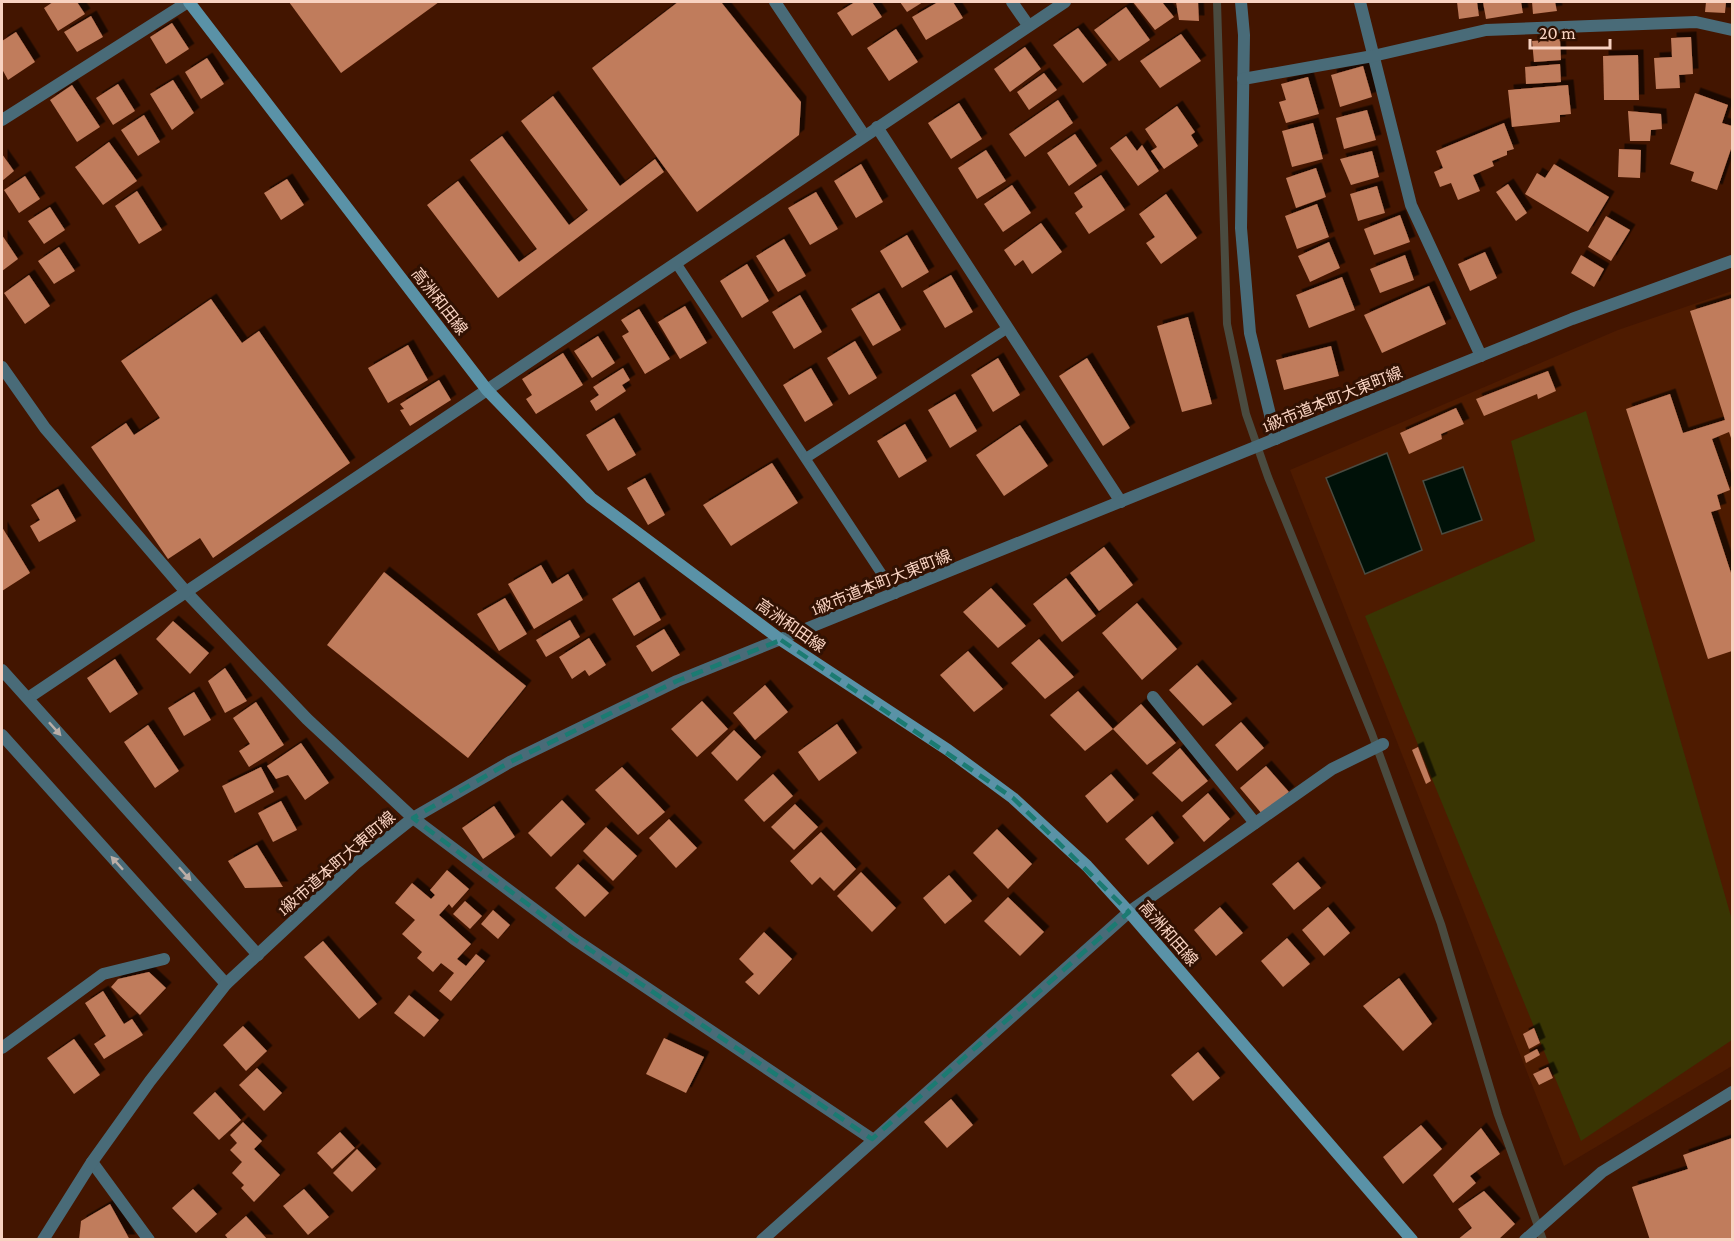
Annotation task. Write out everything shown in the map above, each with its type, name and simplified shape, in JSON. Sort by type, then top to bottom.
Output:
[{"type":"main road","name":"高洲和田線","points":[[189,2],[487,390],[591,498],[781,640],[948,750],[1013,798],[1087,866],[1130,912],[1412,1239]]},
{"type":"street","points":[[2,120],[189,2]]},
{"type":"street","points":[[775,2],[864,135]]},
{"type":"street","points":[[1012,2],[1028,25]]},
{"type":"street","points":[[27,699],[1065,2]]},
{"type":"street","points":[[1241,2],[1244,35],[1241,228],[1250,333],[1276,439]]},
{"type":"street","points":[[1360,2],[1411,205],[1481,356]]},
{"type":"street","points":[[1243,79],[1373,56],[1486,30],[1696,22],[1732,30]]},
{"type":"street","points":[[877,127],[1121,502]]},
{"type":"street","name":"1級市道本町大東町線","points":[[43,1239],[92,1162],[150,1081],[226,984],[355,864],[413,818],[510,762],[677,681],[1572,319],[1732,261]]},
{"type":"street","points":[[2,367],[45,428],[187,593],[307,718],[413,818],[574,939],[873,1139]]},
{"type":"street","points":[[2,670],[258,955]]},
{"type":"street","points":[[1153,698],[1255,823]]},
{"type":"street","points":[[2,735],[226,984]]},
{"type":"street","points":[[762,1239],[1130,912],[1332,769],[1383,744]]},
{"type":"street","points":[[2,1048],[103,974],[164,959]]},
{"type":"street","points":[[1525,1239],[1602,1172],[1732,1092]]},
{"type":"street","points":[[92,1162],[149,1239]]},
{"type":"lane","points":[[676,263],[895,594]]},
{"type":"lane","points":[[806,459],[1008,328]]},
{"type":"highlighted area","points":[[781,640],[1013,798],[1129,912],[872,1139],[574,939],[413,818],[510,762],[677,681]]},
{"type":"shaded area","points":[[1732,291],[1732,1066],[1564,1166],[1290,470],[1618,330]]},
{"type":"shaded area","points":[[1586,411],[1732,920],[1732,1040],[1581,1141],[1365,616],[1535,541],[1511,441]]},
{"type":"shaded area","points":[[1387,453],[1422,550],[1365,574],[1326,478]]},
{"type":"shaded area","points":[[1463,467],[1482,520],[1442,534],[1423,481]]},
{"type":"building","points":[[53,2],[77,2],[85,14],[58,31],[44,8]]},
{"type":"building","points":[[289,2],[439,2],[341,73]]},
{"type":"building","points":[[678,2],[721,2],[801,102],[799,135],[697,212],[592,68]]},
{"type":"building","points":[[855,2],[872,2],[882,17],[852,36],[837,13]]},
{"type":"building","points":[[900,2],[923,2],[907,12]]},
{"type":"building","points":[[938,2],[953,2],[963,18],[926,40],[912,17]]},
{"type":"building","points":[[1133,2],[1162,2],[1174,17],[1155,30]]},
{"type":"building","points":[[1176,2],[1198,2],[1199,21],[1179,20]]},
{"type":"building","points":[[1457,2],[1477,2],[1479,16],[1459,19]]},
{"type":"building","points":[[1483,2],[1521,2],[1523,13],[1486,19]]},
{"type":"building","points":[[1532,2],[1555,2],[1557,11],[1533,14]]},
{"type":"building","points":[[1706,2],[1726,2],[1725,13],[1705,12]]},
{"type":"building","points":[[1126,7],[1150,40],[1119,61],[1094,30]]},
{"type":"building","points":[[91,16],[103,37],[77,52],[64,32]]},
{"type":"building","points":[[172,23],[189,49],[166,64],[150,37]]},
{"type":"building","points":[[1078,28],[1107,65],[1083,83],[1053,45]]},
{"type":"building","points":[[896,29],[918,62],[889,81],[867,48]]},
{"type":"building","points":[[16,32],[35,62],[8,80],[2,69],[2,41]]},
{"type":"building","points":[[1181,34],[1201,61],[1160,88],[1140,61]]},
{"type":"building","points":[[1691,37],[1693,74],[1679,75],[1680,88],[1656,89],[1654,58],[1672,57],[1671,38]]},
{"type":"building","points":[[1560,39],[1561,60],[1534,62],[1532,41]]},
{"type":"building","points":[[1025,47],[1041,69],[1010,92],[994,69]]},
{"type":"building","points":[[1638,55],[1639,100],[1604,100],[1603,56]]},
{"type":"building","points":[[207,58],[224,84],[201,99],[185,72]]},
{"type":"building","points":[[1560,64],[1561,82],[1526,84],[1525,67]]},
{"type":"building","points":[[1363,66],[1372,97],[1340,107],[1331,75]]},
{"type":"building","points":[[1044,73],[1057,90],[1029,110],[1017,92]]},
{"type":"building","points":[[1308,77],[1319,114],[1286,123],[1279,102],[1286,100],[1281,84]]},
{"type":"building","points":[[173,80],[194,113],[172,130],[150,94]]},
{"type":"building","points":[[118,84],[135,111],[113,125],[96,98]]},
{"type":"building","points":[[72,85],[100,127],[77,142],[50,100]]},
{"type":"building","points":[[1568,85],[1571,114],[1560,115],[1560,122],[1512,127],[1508,90]]},
{"type":"building","points":[[1695,93],[1728,105],[1722,123],[1732,126],[1732,146],[1717,190],[1691,181],[1694,172],[1670,164]]},
{"type":"building","points":[[553,96],[620,186],[655,159],[664,172],[498,298],[427,205],[458,181],[519,262],[537,249],[470,160],[502,136],[569,225],[588,210],[521,121]]},
{"type":"building","points":[[1058,100],[1073,123],[1025,157],[1009,134]]},
{"type":"building","points":[[959,103],[982,139],[951,159],[928,123]]},
{"type":"building","points":[[1177,106],[1195,132],[1191,135],[1198,146],[1164,169],[1151,151],[1157,147],[1145,129]]},
{"type":"building","points":[[1367,110],[1376,140],[1344,149],[1336,118]]},
{"type":"building","points":[[1628,111],[1661,114],[1662,129],[1651,130],[1650,141],[1630,141]]},
{"type":"building","points":[[144,115],[160,142],[138,156],[121,130]]},
{"type":"building","points":[[1313,123],[1323,159],[1292,167],[1282,131]]},
{"type":"building","points":[[1504,123],[1514,149],[1507,151],[1507,155],[1492,161],[1494,166],[1473,175],[1480,191],[1458,200],[1451,183],[1440,187],[1434,172],[1443,168],[1436,151]]},
{"type":"building","points":[[1075,134],[1097,166],[1069,186],[1047,153]]},
{"type":"building","points":[[1126,136],[1137,151],[1142,145],[1159,171],[1138,186],[1110,148]]},
{"type":"building","points":[[109,142],[137,181],[103,205],[75,167]]},
{"type":"building","points":[[1619,149],[1641,150],[1640,178],[1618,177]]},
{"type":"building","points":[[986,150],[1006,181],[977,199],[958,168]]},
{"type":"building","points":[[1372,151],[1379,177],[1351,185],[1340,159]]},
{"type":"building","points":[[2,154],[14,171],[2,181]]},
{"type":"building","points":[[861,164],[883,202],[856,218],[834,181]]},
{"type":"building","points":[[1554,164],[1609,197],[1588,232],[1525,194],[1537,173],[1545,178]]},
{"type":"building","points":[[1316,168],[1326,197],[1296,208],[1286,178]]},
{"type":"building","points":[[1101,175],[1125,210],[1089,234],[1075,213],[1083,207],[1074,193]]},
{"type":"building","points":[[25,176],[40,199],[19,213],[4,190]]},
{"type":"building","points":[[287,179],[304,205],[281,220],[264,193]]},
{"type":"building","points":[[1508,184],[1527,213],[1516,221],[1496,192]]},
{"type":"building","points":[[1012,185],[1031,213],[1003,232],[984,204]]},
{"type":"building","points":[[1377,186],[1385,213],[1358,221],[1350,194]]},
{"type":"building","points":[[137,191],[162,230],[139,244],[115,206]]},
{"type":"building","points":[[816,192],[838,229],[810,245],[788,208]]},
{"type":"building","points":[[1166,194],[1197,238],[1161,264],[1146,243],[1155,237],[1139,214]]},
{"type":"building","points":[[1317,204],[1329,237],[1297,249],[1285,216]]},
{"type":"building","points":[[50,207],[65,230],[44,244],[28,221]]},
{"type":"building","points":[[1400,215],[1410,242],[1374,255],[1364,229]]},
{"type":"building","points":[[1606,216],[1630,230],[1611,261],[1588,247]]},
{"type":"building","points":[[1041,223],[1062,252],[1032,274],[1023,260],[1015,266],[1004,250]]},
{"type":"building","points":[[2,235],[18,259],[2,271]]},
{"type":"building","points":[[907,235],[929,272],[902,288],[880,251]]},
{"type":"building","points":[[784,239],[806,276],[778,292],[756,256]]},
{"type":"building","points":[[1329,242],[1340,268],[1310,282],[1298,256]]},
{"type":"building","points":[[59,247],[75,271],[54,284],[38,261]]},
{"type":"building","points":[[1485,252],[1497,278],[1470,291],[1458,264]]},
{"type":"building","points":[[1405,255],[1414,280],[1380,293],[1370,269]]},
{"type":"building","points":[[1581,255],[1604,269],[1594,287],[1571,273]]},
{"type":"building","points":[[747,264],[769,301],[742,318],[720,281]]},
{"type":"building","points":[[29,275],[50,306],[25,324],[4,293]]},
{"type":"building","points":[[951,275],[973,312],[945,328],[923,291]]},
{"type":"building","points":[[1342,277],[1355,310],[1309,328],[1296,295]]},
{"type":"building","points":[[1429,286],[1446,324],[1382,353],[1364,315]]},
{"type":"building","points":[[879,293],[901,330],[873,346],[851,309]]},
{"type":"building","points":[[800,295],[822,332],[794,349],[772,312]]},
{"type":"building","points":[[1732,298],[1732,441],[1729,432],[1712,439],[1730,490],[1717,495],[1721,509],[1711,512],[1732,576],[1732,651],[1708,659],[1626,409],[1670,394],[1683,433],[1725,420],[1690,311]]},
{"type":"building","points":[[211,299],[242,343],[259,331],[350,463],[213,558],[200,538],[168,559],[91,447],[126,423],[134,435],[160,418],[121,361]]},
{"type":"building","points":[[685,306],[707,343],[680,359],[658,322]]},
{"type":"building","points":[[639,309],[670,359],[645,374],[622,336],[629,332],[621,320]]},
{"type":"building","points":[[1188,317],[1212,404],[1182,412],[1157,326]]},
{"type":"building","points":[[598,336],[615,363],[592,378],[574,351]]},
{"type":"building","points":[[855,341],[877,378],[849,395],[827,358]]},
{"type":"building","points":[[408,345],[428,380],[388,403],[368,368]]},
{"type":"building","points":[[1331,346],[1339,376],[1284,390],[1276,360]]},
{"type":"building","points":[[563,353],[583,385],[536,414],[526,399],[532,395],[522,379]]},
{"type":"building","points":[[998,358],[1020,395],[993,412],[971,375]]},
{"type":"building","points":[[1087,358],[1130,428],[1103,446],[1059,376]]},
{"type":"building","points":[[623,368],[630,380],[622,385],[626,391],[596,411],[590,401],[599,395],[593,387]]},
{"type":"building","points":[[811,368],[833,405],[805,422],[783,385]]},
{"type":"building","points":[[1548,371],[1556,391],[1538,399],[1537,394],[1484,416],[1476,399]]},
{"type":"building","points":[[439,380],[451,400],[410,426],[400,410],[404,409],[400,404]]},
{"type":"building","points":[[955,394],[977,431],[950,448],[928,410]]},
{"type":"building","points":[[1456,408],[1464,424],[1441,434],[1442,439],[1409,454],[1400,433]]},
{"type":"building","points":[[614,418],[636,455],[608,471],[586,435]]},
{"type":"building","points":[[905,424],[927,461],[899,478],[877,441]]},
{"type":"building","points":[[1020,425],[1048,466],[1004,496],[976,455]]},
{"type":"building","points":[[772,463],[798,503],[731,546],[703,505]]},
{"type":"building","points":[[645,478],[665,515],[648,525],[627,488]]},
{"type":"building","points":[[58,489],[76,521],[39,542],[30,526],[40,520],[31,505]]},
{"type":"building","points":[[2,527],[30,573],[2,591]]},
{"type":"building","points":[[1104,547],[1133,585],[1099,611],[1070,573]]},
{"type":"building","points":[[541,565],[552,584],[568,574],[583,600],[534,629],[508,584]]},
{"type":"building","points":[[384,572],[526,686],[468,758],[327,645]]},
{"type":"building","points":[[1066,578],[1096,616],[1062,642],[1033,604]]},
{"type":"building","points":[[639,582],[661,620],[634,636],[612,599]]},
{"type":"building","points":[[991,588],[1026,626],[998,648],[963,612]]},
{"type":"building","points":[[505,598],[527,634],[499,651],[477,614]]},
{"type":"building","points":[[1137,603],[1177,649],[1142,680],[1102,633]]},
{"type":"building","points":[[570,620],[580,637],[546,657],[536,640]]},
{"type":"building","points":[[173,621],[209,653],[190,674],[156,639]]},
{"type":"building","points":[[664,629],[680,655],[652,672],[636,646]]},
{"type":"building","points":[[589,638],[606,665],[589,676],[585,670],[572,679],[559,657]]},
{"type":"building","points":[[1039,639],[1074,677],[1045,699],[1011,663]]},
{"type":"building","points":[[968,651],[1003,689],[974,712],[940,675]]},
{"type":"building","points":[[115,659],[138,694],[110,713],[87,678]]},
{"type":"building","points":[[1197,665],[1232,704],[1203,726],[1169,690]]},
{"type":"building","points":[[225,668],[247,701],[225,713],[208,681]]},
{"type":"building","points":[[765,685],[788,712],[755,740],[733,713]]},
{"type":"building","points":[[1078,691],[1113,729],[1085,751],[1050,715]]},
{"type":"building","points":[[194,692],[211,720],[184,736],[168,708]]},
{"type":"building","points":[[702,701],[728,729],[697,757],[671,729]]},
{"type":"building","points":[[256,702],[284,745],[249,767],[239,751],[250,744],[233,718]]},
{"type":"building","points":[[1141,704],[1176,743],[1147,765],[1113,729]]},
{"type":"building","points":[[1241,722],[1264,748],[1237,771],[1215,745]]},
{"type":"building","points":[[837,724],[857,753],[819,781],[798,752]]},
{"type":"building","points":[[148,725],[179,771],[155,788],[124,742]]},
{"type":"building","points":[[734,730],[761,757],[737,781],[711,753]]},
{"type":"building","points":[[301,743],[329,783],[305,800],[288,775],[276,779],[267,766]]},
{"type":"building","points":[[1418,747],[1431,781],[1426,784],[1412,750]]},
{"type":"building","points":[[1180,748],[1208,781],[1182,802],[1152,773]]},
{"type":"building","points":[[1266,766],[1289,792],[1262,814],[1240,788]]},
{"type":"building","points":[[261,767],[274,792],[235,813],[222,786]]},
{"type":"building","points":[[622,767],[665,812],[638,835],[595,790]]},
{"type":"building","points":[[773,774],[793,796],[764,822],[744,800]]},
{"type":"building","points":[[1111,774],[1134,800],[1107,823],[1085,796]]},
{"type":"building","points":[[1208,793],[1230,819],[1204,842],[1182,816]]},
{"type":"building","points":[[562,800],[585,824],[551,857],[528,833]]},
{"type":"building","points":[[281,801],[297,830],[273,842],[258,813]]},
{"type":"building","points":[[795,804],[818,827],[794,850],[771,827]]},
{"type":"building","points":[[494,806],[515,837],[483,859],[462,828]]},
{"type":"building","points":[[1152,816],[1174,843],[1148,865],[1125,839]]},
{"type":"building","points":[[669,819],[697,848],[676,868],[649,838]]},
{"type":"building","points":[[606,827],[637,856],[613,881],[583,851]]},
{"type":"building","points":[[997,829],[1032,864],[1008,889],[973,853]]},
{"type":"building","points":[[821,832],[856,869],[834,891],[820,877],[812,885],[790,861]]},
{"type":"building","points":[[257,845],[283,887],[245,888],[228,861]]},
{"type":"building","points":[[1298,862],[1321,888],[1294,910],[1272,884]]},
{"type":"building","points":[[578,864],[609,893],[585,917],[555,888]]},
{"type":"building","points":[[447,870],[469,889],[452,908],[449,904],[439,915],[471,944],[457,959],[466,966],[476,954],[485,961],[451,1001],[439,991],[454,973],[441,963],[433,972],[417,958],[422,952],[402,934],[415,920],[395,903],[412,883],[431,899],[435,895],[430,890]]},
{"type":"building","points":[[861,872],[896,908],[872,932],[837,896]]},
{"type":"building","points":[[949,875],[972,901],[945,924],[923,898]]},
{"type":"building","points":[[1008,897],[1044,932],[1020,956],[984,921]]},
{"type":"building","points":[[465,901],[482,916],[470,929],[453,914]]},
{"type":"building","points":[[1220,907],[1243,933],[1216,956],[1194,930]]},
{"type":"building","points":[[1328,907],[1350,933],[1324,956],[1302,930]]},
{"type":"building","points":[[493,910],[510,925],[498,939],[481,924]]},
{"type":"building","points":[[764,932],[792,959],[759,995],[745,982],[754,974],[739,959]]},
{"type":"building","points":[[1287,938],[1310,964],[1283,987],[1261,961]]},
{"type":"building","points":[[323,941],[377,1004],[359,1019],[304,957]]},
{"type":"building","points":[[149,972],[166,988],[140,1015],[111,987],[118,979]]},
{"type":"building","points":[[1399,978],[1432,1024],[1403,1051],[1363,1006]]},
{"type":"building","points":[[103,991],[124,1024],[132,1019],[143,1035],[104,1059],[94,1044],[106,1036],[85,1003]]},
{"type":"building","points":[[409,995],[439,1020],[424,1037],[394,1013]]},
{"type":"building","points":[[243,1026],[267,1051],[246,1071],[223,1045]]},
{"type":"building","points":[[1534,1028],[1540,1043],[1529,1049],[1523,1034]]},
{"type":"building","points":[[664,1038],[704,1057],[686,1093],[646,1074]]},
{"type":"building","points":[[74,1039],[100,1075],[74,1094],[47,1058]]},
{"type":"building","points":[[1537,1049],[1540,1055],[1526,1063],[1524,1056]]},
{"type":"building","points":[[1198,1052],[1220,1078],[1193,1101],[1171,1075]]},
{"type":"building","points":[[1548,1067],[1553,1078],[1539,1085],[1533,1074]]},
{"type":"building","points":[[257,1068],[282,1093],[264,1111],[239,1085]]},
{"type":"building","points":[[215,1092],[241,1120],[219,1140],[193,1113]]},
{"type":"building","points":[[951,1099],[973,1125],[947,1148],[924,1122]]},
{"type":"building","points":[[243,1122],[262,1141],[254,1149],[280,1175],[254,1202],[241,1188],[244,1185],[232,1173],[242,1162],[230,1150],[237,1143],[230,1135]]},
{"type":"building","points":[[1421,1125],[1442,1149],[1403,1184],[1383,1157]]},
{"type":"building","points":[[1481,1128],[1500,1154],[1470,1176],[1476,1183],[1453,1203],[1433,1175]]},
{"type":"building","points":[[340,1132],[355,1148],[332,1169],[317,1153]]},
{"type":"building","points":[[1732,1138],[1732,1240],[1650,1240],[1632,1187],[1688,1169],[1683,1155]]},
{"type":"building","points":[[357,1149],[376,1169],[352,1192],[333,1173]]},
{"type":"building","points":[[193,1189],[217,1214],[196,1233],[172,1208]]},
{"type":"building","points":[[304,1189],[329,1217],[308,1235],[283,1206]]},
{"type":"building","points":[[1484,1191],[1515,1224],[1498,1240],[1457,1240],[1472,1228],[1458,1209]]},
{"type":"building","points":[[110,1204],[130,1240],[79,1240],[81,1221]]},
{"type":"building","points":[[246,1216],[268,1240],[229,1240],[225,1235]]},
{"type":"waterway","points":[[1217,2],[1227,324],[1246,414],[1268,477],[1372,734],[1441,924],[1498,1115],[1543,1240]]}]
